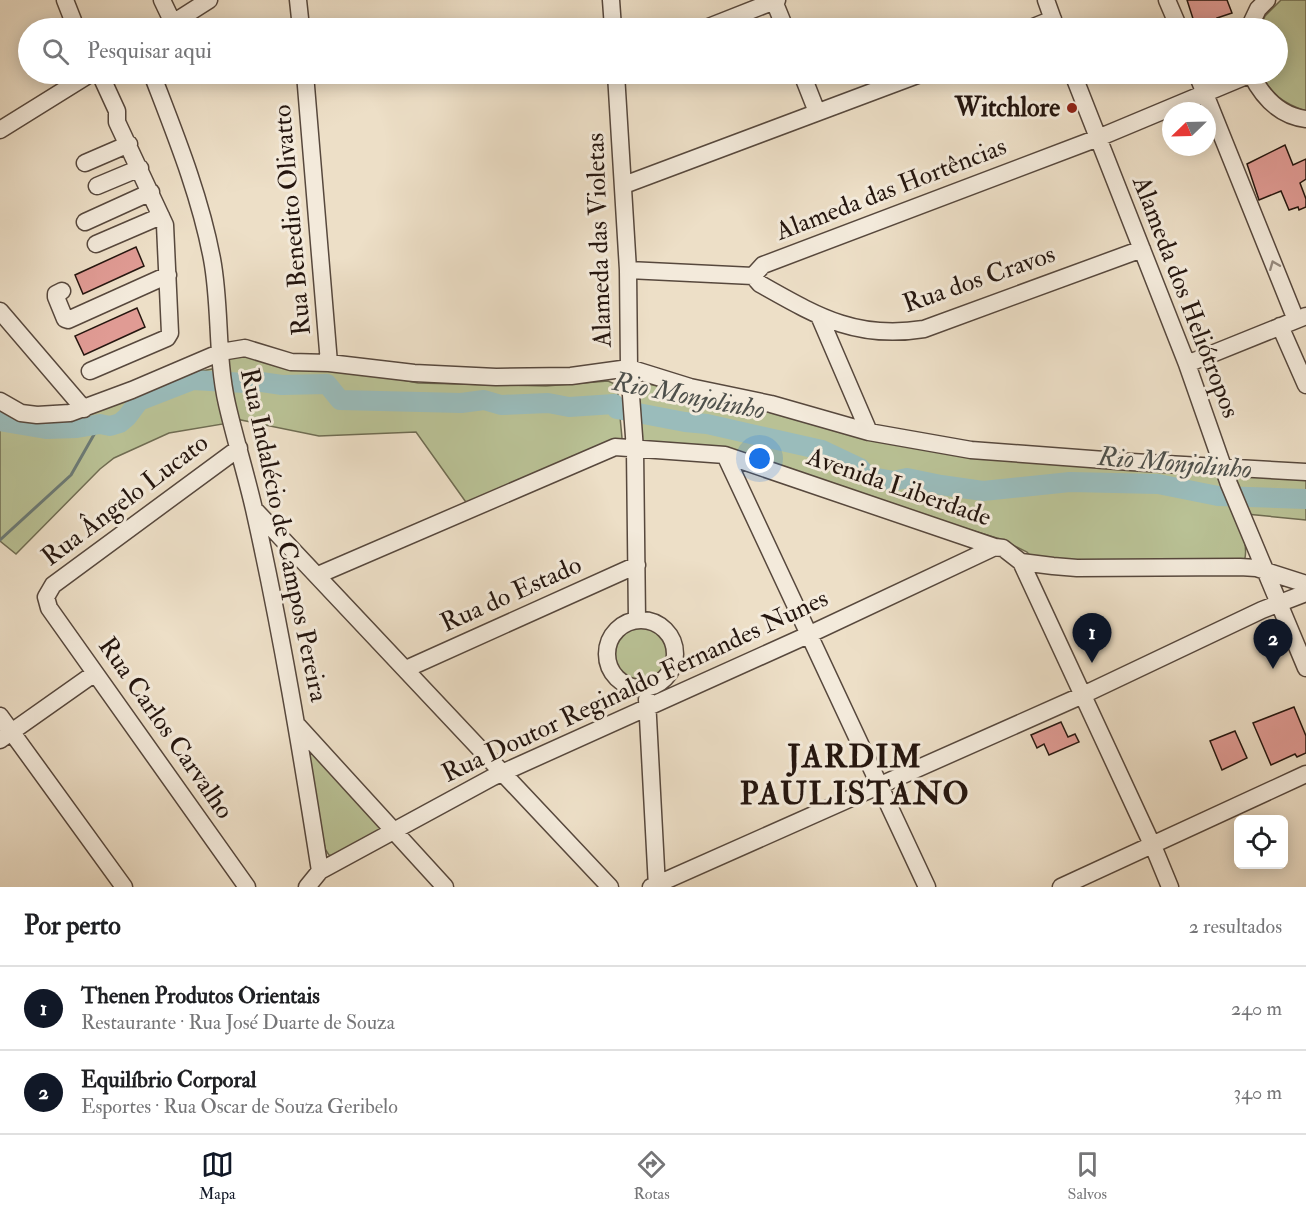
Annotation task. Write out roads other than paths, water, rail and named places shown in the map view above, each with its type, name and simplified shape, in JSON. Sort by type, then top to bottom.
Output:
[{"type":"street","points":[[65,0],[72,18]]},
{"type":"street","points":[[162,0],[167,18]]},
{"type":"street","points":[[181,18],[209,0]]},
{"type":"street","points":[[298,0],[300,18]]},
{"type":"street","points":[[611,0],[612,18]]},
{"type":"street","points":[[1046,0],[1052,18]]},
{"type":"street","points":[[1167,0],[1175,18]]},
{"type":"street","points":[[1254,18],[1258,9],[1267,0]]},
{"type":"street","points":[[732,18],[776,1],[781,18]]},
{"type":"street","points":[[90,370],[169,336],[165,225],[129,144],[117,122],[109,115],[93,84]]},
{"type":"street","points":[[105,84],[117,111],[117,122]]},
{"type":"street","name":"Rua Indalécio de Campos Pereira","points":[[156,84],[204,219],[219,305],[221,359],[226,403],[254,509],[298,726],[320,871]]},
{"type":"street","name":"Rua Benedito Olivatto","points":[[306,84],[329,363]]},
{"type":"street","name":"Alameda das Violetas","points":[[617,84],[628,270],[638,620]]},
{"type":"street","points":[[806,84],[817,112]]},
{"type":"street","points":[[624,186],[893,84]]},
{"type":"street","name":"Alameda dos Heliótropos","points":[[1077,84],[1187,364],[1241,515],[1264,571],[1280,602],[1306,668]]},
{"type":"street","points":[[1187,364],[1301,318],[1201,84]]},
{"type":"street","name":"Alameda das Hortências","points":[[753,276],[764,265],[1098,138],[1228,84]]},
{"type":"street","points":[[1256,84],[1262,94],[1279,109],[1306,119]]},
{"type":"street","points":[[0,130],[72,85],[97,92]]},
{"type":"street","points":[[85,163],[129,144]]},
{"type":"street","points":[[97,186],[140,168]]},
{"type":"street","points":[[85,222],[151,192]]},
{"type":"street","points":[[96,244],[161,216]]},
{"type":"street","name":"Rua dos Cravos","points":[[753,276],[760,284],[820,318],[861,330],[902,332],[924,329],[1142,249]]},
{"type":"street","points":[[628,270],[753,276]]},
{"type":"street","points":[[62,291],[56,297],[65,319],[68,320],[168,275]]},
{"type":"street","points":[[0,311],[84,409]]},
{"type":"street","points":[[820,318],[869,432]]},
{"type":"street","points":[[1280,326],[1306,385]]},
{"type":"street","points":[[0,401],[21,413],[56,416],[84,409],[245,348],[291,362],[329,363],[414,373],[496,376],[630,375],[771,404],[869,432],[970,450],[1306,472]]},
{"type":"street","name":"Avenida Liberdade","points":[[318,575],[615,447],[634,441],[725,455],[1003,548],[1021,562],[1077,568],[1240,567],[1264,571],[1306,584]]},
{"type":"street","name":"Rua Ângelo Lucato","points":[[46,597],[53,585],[238,448]]},
{"type":"street","points":[[725,455],[927,887]]},
{"type":"street","points":[[254,509],[610,887]]},
{"type":"street","name":"Rua Doutor Reginaldo Fernandes Nunes","points":[[307,887],[320,871],[504,772],[995,547]]},
{"type":"street","points":[[1021,562],[1170,887]]},
{"type":"street","name":"Rua do Estado","points":[[406,669],[638,565]]},
{"type":"street","points":[[646,689],[655,886],[1083,695],[1280,602],[1306,593]]},
{"type":"street","name":"Rua Carlos Carvalho","points":[[46,597],[49,608],[247,887]]},
{"type":"street","points":[[638,620],[651,621],[663,627],[671,638],[675,650],[674,664],[668,676],[658,684],[646,689],[632,688],[620,682],[611,671],[607,658],[608,645],[614,633],[625,624],[638,620]]},
{"type":"street","points":[[6,736],[95,673]]},
{"type":"street","points":[[0,716],[6,736],[124,887]]},
{"type":"street","points":[[298,726],[446,887]]},
{"type":"street","points":[[1061,887],[1306,774]]},
{"type":"waterway","name":"Rio Monjolinho","points":[[0,421],[46,429],[77,428],[100,424],[110,426],[120,423],[127,417],[139,401],[193,380],[245,383],[254,381],[282,385],[327,384],[340,400],[461,403],[484,400],[501,405],[548,403],[569,407],[614,404],[617,409],[707,424],[822,450],[860,468],[867,476],[893,481],[907,478],[983,491],[1070,482],[1158,484],[1218,496],[1306,499]]},
{"type":"waterway","points":[[0,540],[71,475],[100,424]]},
{"type":"place","name":"Witchlore","points":[[1072,108]]},
{"type":"place","name":"Thenen Produtos Orientais","points":[[1092,663]]},
{"type":"place","name":"Equilíbrio Corporal","points":[[1273,669]]},
{"type":"district","name":"JARDIM PAULISTANO","points":[[855,776]]}]
